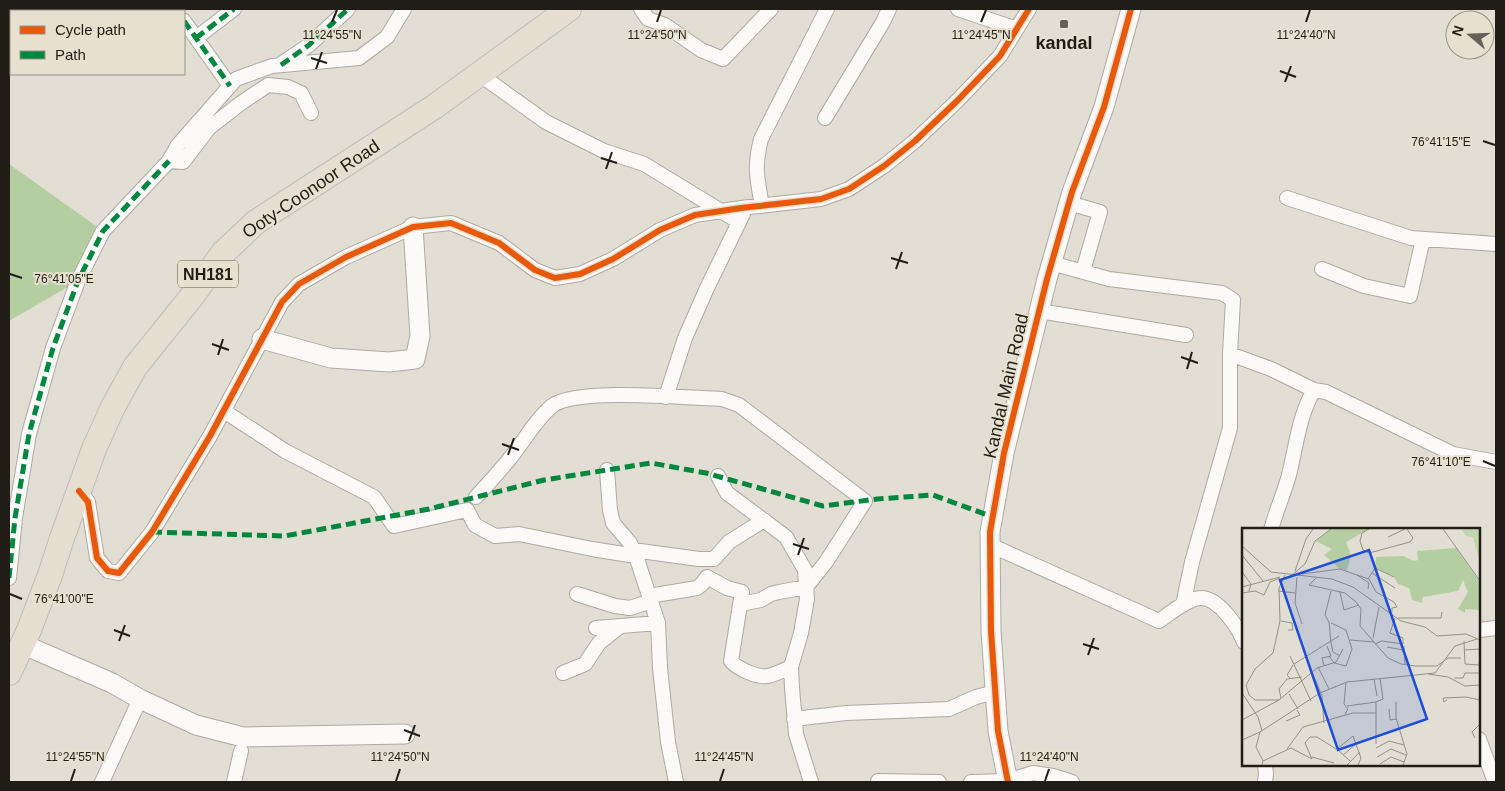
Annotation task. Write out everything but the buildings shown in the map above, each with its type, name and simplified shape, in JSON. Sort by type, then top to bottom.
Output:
[{"type":"highway","name":"Ooty-Coonoor Road","points":[[9,673],[50,575],[94,449],[113,407],[135,367],[193,295],[222,253],[256,222],[434,107],[569,9]]},
{"type":"street","points":[[196,38],[234,9]]},
{"type":"street","points":[[281,65],[309,45],[348,9]]},
{"type":"street","points":[[9,578],[15,518],[29,434],[54,348],[78,281],[103,231],[169,162],[178,145],[236,79],[272,66],[359,58],[386,37],[404,9]]},
{"type":"street","points":[[641,9],[648,19],[665,25],[700,50],[723,59],[771,9]]},
{"type":"street","points":[[762,206],[756,170],[762,139],[827,9]]},
{"type":"street","points":[[826,118],[889,9]]},
{"type":"street","points":[[958,9],[1017,29]]},
{"type":"street","points":[[79,491],[88,502],[97,558],[108,571],[119,573],[152,532],[224,411],[282,302],[299,284],[346,257],[413,227],[451,223],[499,243],[535,270],[555,278],[580,274],[613,260],[660,230],[695,215],[722,210],[821,199],[849,188],[884,166],[915,141],[1000,56],[1029,9]]},
{"type":"street","name":"Kandal Main Road","points":[[1008,782],[998,730],[995,692],[991,631],[990,532],[1004,453],[1051,263],[1069,203],[1104,106],[1131,9]]},
{"type":"street","points":[[185,22],[230,86]]},
{"type":"street","points":[[479,74],[546,122],[604,150],[644,164],[739,222]]},
{"type":"street","points":[[169,162],[183,162],[209,128],[268,85],[288,87],[301,92],[310,113]]},
{"type":"street","points":[[1287,198],[1411,238],[1496,244]]},
{"type":"street","points":[[1069,203],[1100,212],[1083,271]]},
{"type":"street","points":[[666,397],[685,338],[706,288],[746,207]]},
{"type":"street","points":[[262,339],[331,358],[389,362],[416,359],[420,336],[413,227]]},
{"type":"street","points":[[1322,269],[1364,286],[1410,296],[1423,239]]},
{"type":"street","points":[[1051,263],[1109,278],[1222,293],[1233,300],[1230,354],[1230,428],[1192,562],[1182,605]]},
{"type":"street","points":[[1039,311],[1186,335]]},
{"type":"street","points":[[1230,354],[1271,369],[1314,390],[1326,392],[1453,454],[1496,462]]},
{"type":"street","points":[[1272,528],[1288,477],[1304,412],[1314,390]]},
{"type":"street","points":[[476,497],[511,458],[538,421],[553,405],[572,398],[614,395],[722,399],[739,406],[865,500],[826,562],[806,587],[771,594],[761,600],[740,604]]},
{"type":"street","points":[[224,411],[285,450],[374,497],[394,526],[467,510],[476,525],[495,536],[519,534],[592,549],[714,559],[729,542],[764,520]]},
{"type":"street","points":[[606,470],[613,523],[630,543],[658,623],[660,668],[668,742],[676,782]]},
{"type":"street","points":[[718,476],[727,492],[786,537],[805,570],[807,599],[792,666],[796,734],[811,782]]},
{"type":"street","points":[[990,545],[1159,621],[1182,605],[1199,598],[1208,599],[1225,612],[1242,638]]},
{"type":"street","points":[[576,594],[615,606],[630,608],[650,599],[697,588],[707,577],[727,588],[742,592],[731,661],[735,666],[762,676],[770,676],[792,666]]},
{"type":"street","points":[[596,628],[658,623]]},
{"type":"street","points":[[562,673],[584,664],[599,643],[618,627]]},
{"type":"street","points":[[1480,630],[1496,628]]},
{"type":"street","points":[[22,644],[112,683],[140,699],[196,725],[243,737],[405,734]]},
{"type":"street","points":[[794,718],[846,713],[949,709],[976,697],[995,692]]},
{"type":"street","points":[[102,782],[140,699]]},
{"type":"street","points":[[1480,742],[1495,782]]},
{"type":"street","points":[[234,782],[241,751]]},
{"type":"street","points":[[1265,766],[1265,782]]},
{"type":"street","points":[[971,782],[1008,782],[1033,773],[1053,776],[1072,782]]},
{"type":"street","points":[[878,781],[938,782]]},
{"type":"green space","points":[[9,164],[103,231],[78,281],[9,321]]},
{"type":"marked path","points":[[196,38],[234,9]]},
{"type":"marked path","points":[[281,65],[309,45],[348,9]]},
{"type":"marked path","points":[[185,22],[230,86]]},
{"type":"marked path","points":[[9,578],[15,518],[29,434],[53,348],[78,281],[103,231],[169,161]]},
{"type":"marked path","points":[[152,532],[285,536],[429,509],[544,480],[651,463],[706,473],[823,506],[877,499],[933,495],[993,517]]},
{"type":"cycle path","points":[[79,491],[88,502],[97,558],[108,571],[119,573],[152,532],[210,436],[282,302],[299,284],[346,257],[413,227],[451,223],[499,243],[535,270],[555,278],[580,274],[613,259],[660,230],[695,215],[821,199],[849,189],[884,166],[915,141],[957,101],[1000,56],[1029,9]]},
{"type":"cycle path","points":[[1008,782],[998,731],[991,631],[990,532],[1004,453],[1047,279],[1072,192],[1104,107],[1131,9]]},
{"type":"place","name":"kandal","points":[[1064,24]]}]
